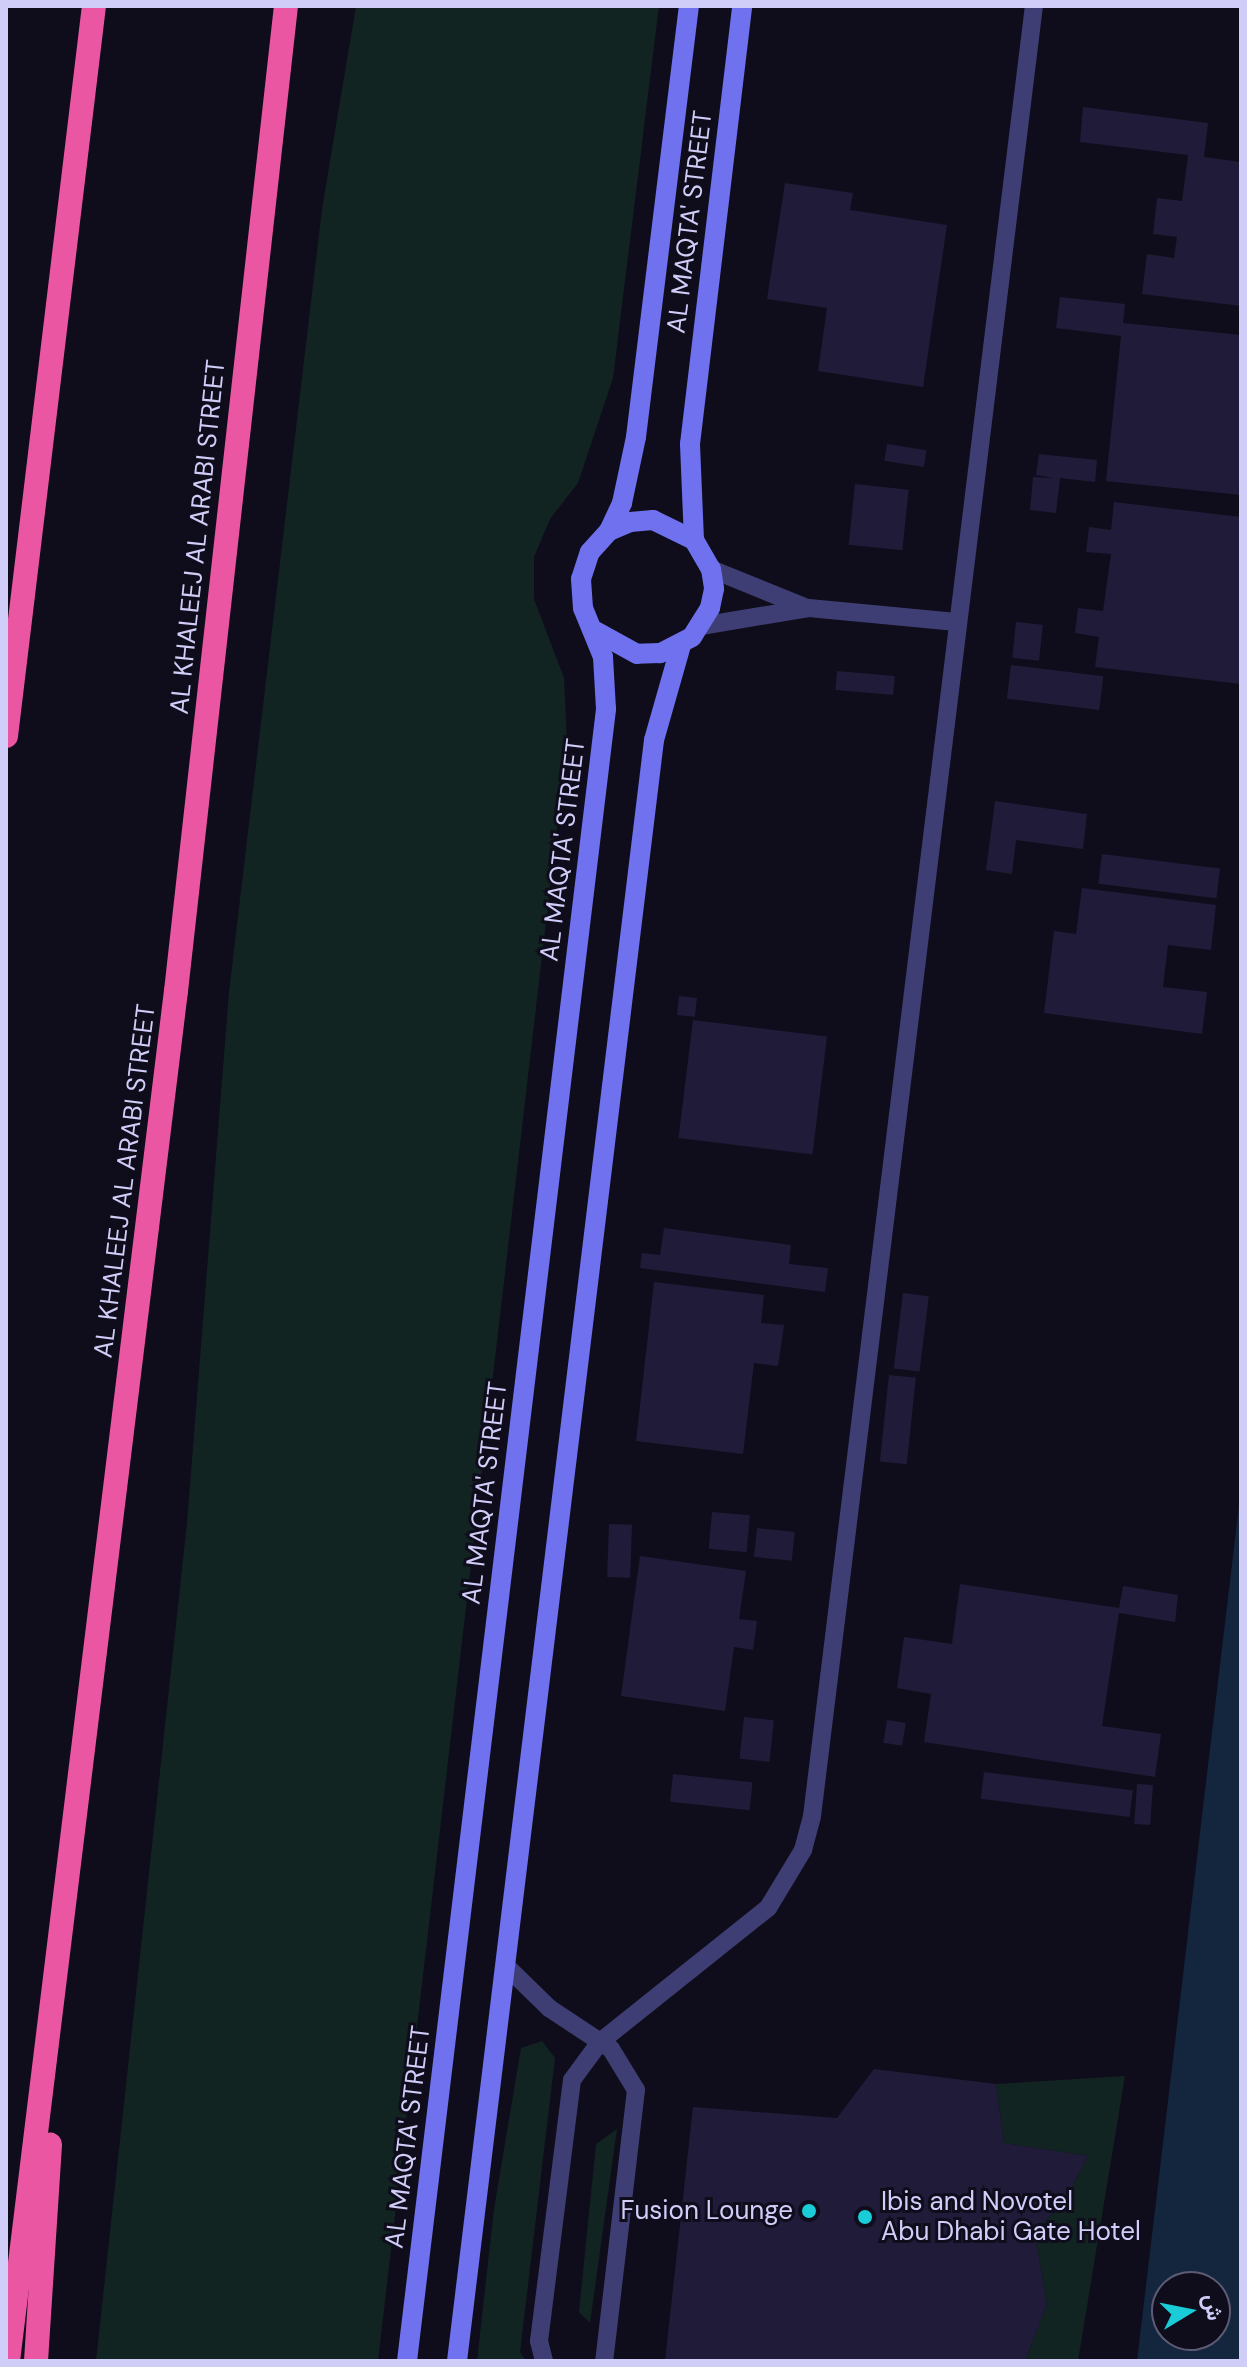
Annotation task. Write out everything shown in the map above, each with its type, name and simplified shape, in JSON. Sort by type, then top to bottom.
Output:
[{"type":"highway","points":[[6,736],[94,6]]},
{"type":"highway","name":"AL KHALEEJ AL ARABI STREET","points":[[8,2361],[174,1005],[286,6]]},
{"type":"highway","points":[[36,2361],[64,1902]]},
{"type":"street","name":"AL MAQTA' STREET","points":[[609,531],[622,503],[636,437],[689,6]]},
{"type":"street","name":"AL MAQTA' STREET","points":[[694,540],[690,444],[742,6]]},
{"type":"street","points":[[457,2361],[654,740],[681,645],[701,626],[714,589],[711,569],[694,540],[653,520],[630,522],[609,531],[590,552],[581,579],[583,608],[597,632],[637,654],[681,645]]},
{"type":"street","name":"AL MAQTA' STREET","points":[[407,2361],[605,722],[607,683],[597,632]]},
{"type":"lane","points":[[544,2361],[539,2341],[568,2094],[584,2060],[600,2042],[768,1908],[803,1850],[812,1816],[956,622],[1034,6]]},
{"type":"lane","points":[[711,569],[809,608]]},
{"type":"lane","points":[[701,626],[809,608],[956,622]]},
{"type":"lane","points":[[505,1965],[549,2008],[600,2042],[631,2074],[637,2107],[604,2361]]},
{"type":"green space","points":[[356,6],[659,6],[613,378],[578,483],[550,519],[534,557],[534,599],[564,678],[567,742],[378,2361],[96,2361],[187,1523],[229,992],[322,209]]},
{"type":"green space","points":[[542,2041],[555,2058],[520,2352],[526,2361],[477,2361],[494,2209],[521,2048]]},
{"type":"green space","points":[[1125,2076],[1078,2361],[1025,2361],[1047,2304],[1034,2230],[1063,2205],[1088,2156],[1004,2143],[996,2084]]},
{"type":"green space","points":[[617,2129],[590,2323],[579,2312],[596,2144]]},
{"type":"water","points":[[1241,1489],[1241,2361],[1137,2361]]},
{"type":"building","points":[[1083,107],[1208,123],[1204,157],[1241,162],[1241,306],[1142,294],[1147,254],[1174,258],[1177,237],[1153,234],[1157,198],[1182,201],[1188,155],[1080,142]]},
{"type":"building","points":[[785,183],[853,193],[850,210],[947,225],[923,387],[818,371],[827,308],[767,299]]},
{"type":"building","points":[[1060,297],[1125,304],[1123,323],[1241,335],[1241,495],[1106,481],[1121,336],[1056,328]]},
{"type":"building","points":[[887,444],[927,450],[924,467],[884,461]]},
{"type":"building","points":[[1039,454],[1097,460],[1095,482],[1060,478],[1056,513],[1030,510],[1033,477],[1054,478],[1036,475]]},
{"type":"building","points":[[855,484],[909,490],[902,550],[849,545]]},
{"type":"building","points":[[1114,502],[1241,517],[1241,684],[1095,667],[1099,637],[1075,633],[1078,608],[1103,611],[1111,554],[1086,552],[1089,527],[1111,530]]},
{"type":"building","points":[[1016,622],[1043,625],[1039,661],[1012,658]]},
{"type":"building","points":[[1011,665],[1103,676],[1099,710],[1007,699]]},
{"type":"building","points":[[837,671],[895,676],[893,695],[835,690]]},
{"type":"building","points":[[995,801],[1087,814],[1083,849],[1016,840],[1012,874],[986,870]]},
{"type":"building","points":[[1102,854],[1220,869],[1216,898],[1098,884]]},
{"type":"building","points":[[1082,888],[1216,905],[1211,950],[1168,945],[1163,987],[1207,992],[1202,1034],[1044,1013],[1054,931],[1076,934]]},
{"type":"building","points":[[679,996],[697,998],[695,1017],[677,1015]]},
{"type":"building","points":[[693,1020],[827,1036],[812,1155],[678,1138]]},
{"type":"building","points":[[664,1228],[791,1245],[789,1264],[828,1268],[825,1292],[640,1268],[642,1253],[660,1255]]},
{"type":"building","points":[[654,1282],[764,1295],[761,1323],[784,1325],[778,1366],[754,1363],[743,1454],[636,1441]]},
{"type":"building","points":[[903,1293],[929,1296],[920,1372],[894,1368]]},
{"type":"building","points":[[889,1375],[916,1378],[907,1464],[880,1462]]},
{"type":"building","points":[[712,1512],[750,1515],[747,1552],[709,1549]]},
{"type":"building","points":[[609,1524],[632,1525],[630,1578],[607,1577]]},
{"type":"building","points":[[757,1528],[795,1532],[792,1561],[754,1557]]},
{"type":"building","points":[[640,1556],[746,1571],[739,1619],[757,1621],[753,1650],[734,1647],[725,1711],[621,1696]]},
{"type":"building","points":[[960,1584],[1119,1608],[1123,1586],[1178,1595],[1175,1622],[1119,1613],[1102,1726],[1161,1734],[1155,1777],[924,1742],[931,1694],[897,1688],[904,1637],[952,1644]]},
{"type":"building","points":[[744,1717],[774,1720],[769,1762],[740,1759]]},
{"type":"building","points":[[887,1720],[906,1723],[902,1746],[883,1743]]},
{"type":"building","points":[[984,1772],[1133,1790],[1130,1817],[981,1799]]},
{"type":"building","points":[[673,1774],[753,1782],[750,1810],[670,1802]]},
{"type":"building","points":[[1137,1784],[1153,1785],[1150,1825],[1134,1824]]},
{"type":"building","name":"Ibis and Novotel Abu Dhabi Gate Hotel","points":[[874,2069],[996,2084],[1004,2143],[1088,2156],[1063,2205],[1034,2230],[1047,2304],[1025,2361],[665,2361],[693,2107],[837,2118]]},
{"type":"place","name":"Fusion Lounge","points":[[809,2211]]},
{"type":"place","name":"Ibis and Novotel Abu Dhabi Gate Hotel","points":[[865,2217]]}]
